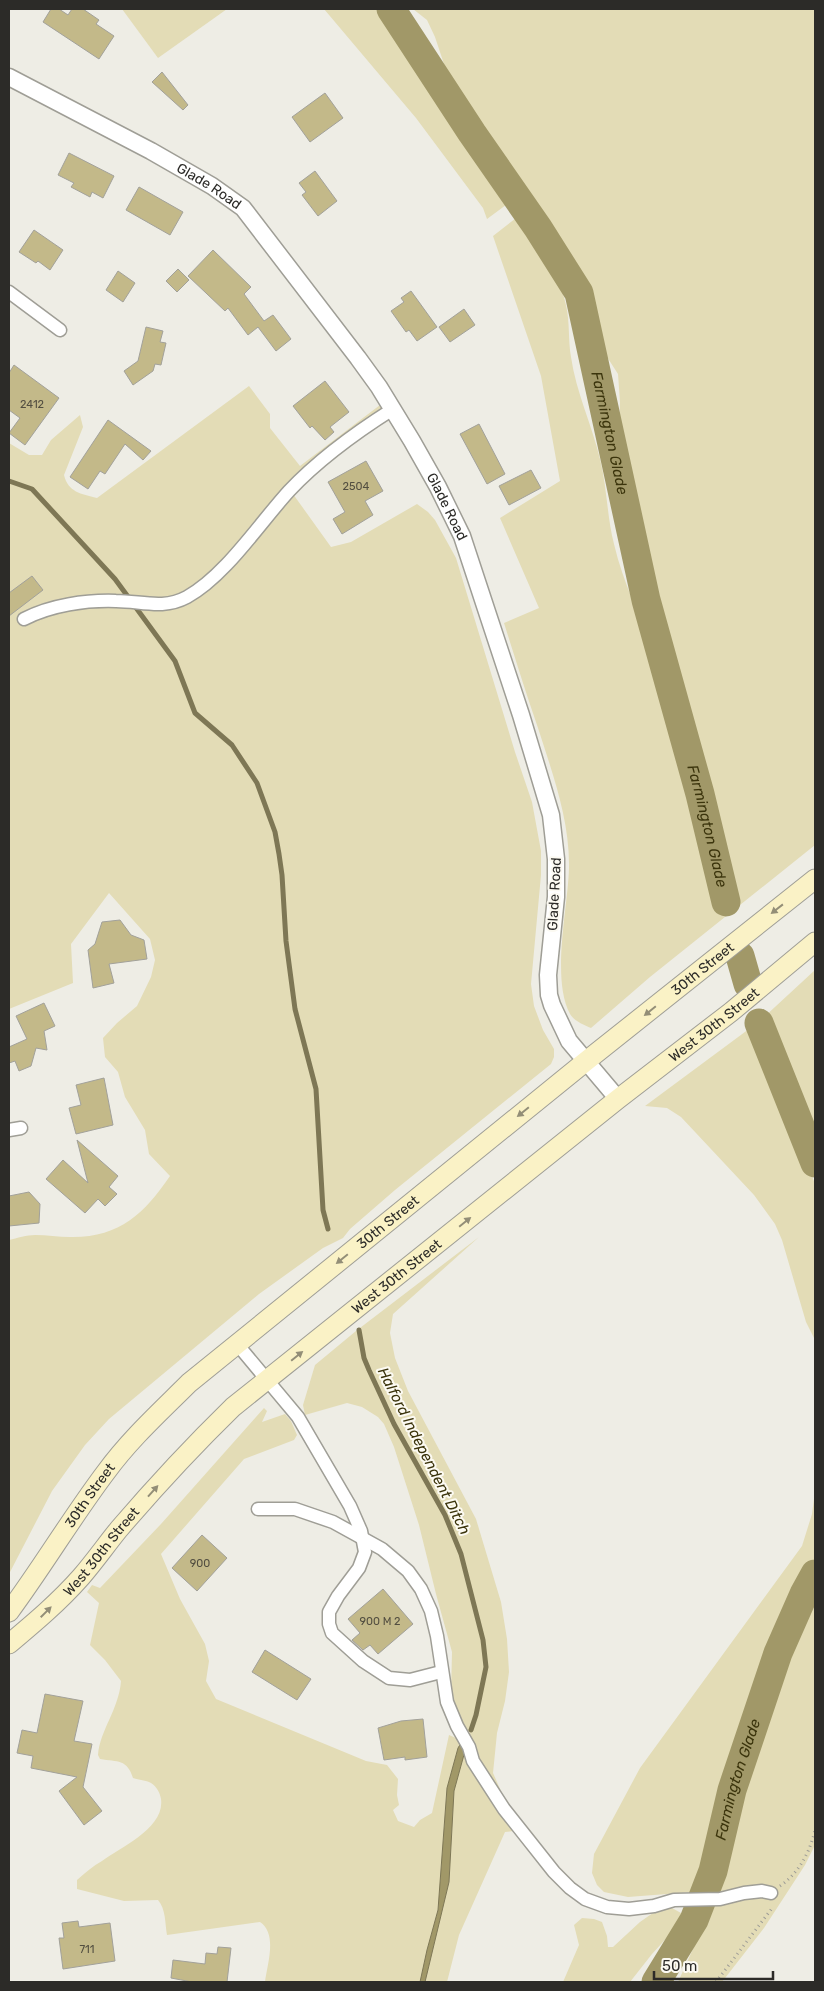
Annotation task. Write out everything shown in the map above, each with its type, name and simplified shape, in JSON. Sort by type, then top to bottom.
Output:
[{"type":"main road","name":"30th Street","points":[[9,1612],[107,1470],[190,1383],[815,879]]},
{"type":"main road","name":"West 30th Street","points":[[9,1644],[38,1620],[81,1577],[118,1531],[191,1449],[233,1407],[618,1099],[731,1012],[815,942]]},
{"type":"street","name":"Glade Road","points":[[9,76],[151,150],[212,186],[243,208],[352,350],[394,409],[438,486],[462,536],[542,783],[552,824],[556,859],[556,897],[548,975],[549,995],[563,1030],[586,1062],[618,1099]]},
{"type":"street","points":[[9,292],[60,330]]},
{"type":"street","points":[[24,619],[55,608],[90,602],[117,600],[149,605],[166,604],[188,597],[227,563],[288,492],[319,461],[365,426],[394,409]]},
{"type":"street","points":[[237,1344],[298,1417],[350,1506],[362,1538],[364,1552],[359,1568],[338,1596],[329,1612],[329,1624],[332,1633],[379,1674],[389,1678],[410,1680],[441,1672]]},
{"type":"street","points":[[258,1509],[295,1510],[333,1522],[382,1549],[408,1571],[421,1589],[431,1611],[437,1636],[447,1702],[457,1726],[469,1747],[473,1761],[504,1809],[554,1872],[570,1888],[585,1899],[607,1907],[629,1910],[654,1906],[674,1900],[720,1900],[744,1893],[762,1891],[771,1893]]},
{"type":"shaded area","points":[[122,9],[227,9],[158,58]]},
{"type":"shaded area","points":[[324,9],[380,9],[417,72],[510,202],[487,219],[483,208],[416,118]]},
{"type":"shaded area","points":[[413,9],[815,9],[815,845],[650,977],[591,1028],[579,1022],[570,1014],[564,999],[561,963],[569,868],[567,832],[554,779],[504,623],[539,608],[500,518],[560,481],[541,376],[493,236],[520,215],[548,257],[563,292],[567,311],[573,370],[600,459],[612,534],[618,558],[653,654],[671,711],[714,884],[718,895],[726,902],[729,892],[726,870],[698,756],[640,555],[628,499],[619,442],[620,402],[618,374],[600,346],[582,285],[570,271],[542,224],[480,135],[446,70],[427,20]]},
{"type":"shaded area","points":[[249,386],[270,414],[270,428],[300,466],[380,405],[388,419],[338,453],[293,494],[331,547],[351,542],[417,504],[435,520],[456,558],[532,802],[541,851],[541,875],[531,984],[534,1006],[543,1030],[554,1049],[554,1057],[551,1064],[395,1190],[350,1229],[343,1238],[323,1248],[259,1294],[109,1419],[85,1445],[52,1491],[9,1574],[9,1240],[32,1235],[87,1236],[116,1228],[140,1212],[170,1176],[149,1154],[145,1130],[125,1097],[118,1072],[105,1057],[103,1038],[137,1006],[151,977],[155,960],[150,939],[109,893],[71,944],[73,983],[9,1009],[9,443],[29,455],[42,455],[51,440],[80,415],[83,427],[64,475],[72,489],[97,498]]},
{"type":"shaded area","points":[[815,970],[815,1148],[800,1113],[772,1035],[762,1019]]},
{"type":"shaded area","points":[[753,1026],[778,1094],[791,1121],[815,1184],[815,1340],[806,1322],[782,1240],[775,1224],[754,1195],[681,1117],[667,1108],[645,1106]]},
{"type":"shaded area","points":[[479,1237],[393,1314],[390,1333],[395,1358],[408,1391],[476,1519],[501,1602],[507,1639],[509,1672],[505,1701],[497,1733],[493,1773],[504,1798],[482,1771],[451,1693],[452,1652],[419,1525],[394,1447],[384,1424],[378,1417],[362,1407],[347,1403],[305,1415],[303,1405],[315,1365],[356,1331]]},
{"type":"shaded area","points":[[264,1408],[267,1411],[262,1422],[285,1414],[291,1421],[297,1435],[294,1440],[244,1459],[161,1554],[180,1599],[205,1644],[209,1661],[206,1681],[216,1699],[366,1761],[387,1765],[398,1779],[397,1795],[399,1805],[393,1810],[398,1821],[414,1827],[420,1820],[432,1813],[449,1735],[461,1743],[447,1788],[438,1910],[420,1982],[265,1982],[270,1942],[269,1934],[260,1922],[167,1935],[164,1912],[158,1900],[124,1901],[77,1889],[77,1880],[95,1865],[130,1843],[149,1828],[156,1819],[161,1799],[158,1790],[151,1783],[133,1778],[125,1764],[100,1759],[98,1755],[102,1737],[117,1701],[121,1681],[105,1660],[90,1645],[99,1603],[87,1592],[92,1585],[100,1588],[161,1524]]},
{"type":"shaded area","points":[[815,1491],[815,1559],[807,1570],[774,1639],[741,1735],[716,1824],[693,1892],[628,1897],[604,1892],[597,1885],[592,1873],[594,1854],[640,1768],[802,1546],[812,1514]]},
{"type":"shaded area","points":[[815,1602],[815,1845],[805,1865],[764,1928],[722,1982],[678,1982],[711,1909],[732,1832],[739,1796],[757,1747],[774,1680],[788,1646]]},
{"type":"shaded area","points":[[461,1743],[465,1751],[454,1791],[449,1882],[425,1982],[420,1982],[438,1910],[447,1788]]},
{"type":"shaded area","points":[[465,1751],[471,1767],[513,1831],[505,1832],[459,1935],[447,1982],[425,1982],[449,1882],[454,1791]]},
{"type":"shaded area","points":[[660,1908],[672,1908],[681,1913],[683,1920],[630,1982],[563,1982],[579,1945],[574,1925],[582,1918],[602,1922],[607,1936],[608,1947],[613,1947],[640,1922]]},
{"type":"building","points":[[51,9],[59,9],[68,15],[72,9],[83,9],[99,20],[96,24],[114,36],[99,59],[43,22]]},
{"type":"building","points":[[162,72],[188,105],[183,110],[152,82]]},
{"type":"building","points":[[325,93],[343,118],[310,142],[292,117]]},
{"type":"building","points":[[69,153],[114,176],[103,198],[92,192],[90,197],[71,187],[74,183],[58,175]]},
{"type":"building","points":[[315,171],[337,201],[318,216],[302,195],[306,192],[299,183]]},
{"type":"building","points":[[139,187],[183,212],[170,235],[126,210]]},
{"type":"building","points":[[34,230],[63,250],[50,270],[38,261],[36,263],[19,252]]},
{"type":"building","points":[[213,250],[251,287],[244,294],[264,321],[273,315],[291,339],[276,351],[258,327],[248,335],[228,308],[225,311],[188,276]]},
{"type":"building","points":[[178,269],[189,280],[177,292],[166,281]]},
{"type":"building","points":[[118,271],[135,283],[123,302],[106,290]]},
{"type":"building","points":[[411,291],[437,327],[417,341],[409,330],[406,332],[391,311],[404,302],[401,298]]},
{"type":"building","points":[[464,309],[475,325],[450,342],[439,327]]},
{"type":"building","points":[[146,327],[163,331],[160,342],[166,343],[161,365],[155,364],[153,371],[133,385],[124,371],[138,361]]},
{"type":"building","points":[[14,365],[59,398],[25,445],[9,433],[20,418],[9,410],[9,373]]},
{"type":"building","points":[[325,381],[349,412],[330,427],[334,432],[325,440],[312,426],[310,428],[293,406]]},
{"type":"building","points":[[108,420],[151,451],[143,460],[125,444],[105,474],[100,471],[88,489],[70,477]]},
{"type":"building","points":[[479,424],[505,474],[487,484],[460,434]]},
{"type":"building","points":[[366,461],[383,491],[365,501],[373,515],[342,534],[333,519],[345,512],[328,482]]},
{"type":"building","points":[[531,470],[541,488],[509,505],[499,486]]},
{"type":"building","points":[[32,576],[43,590],[9,616],[9,593]]},
{"type":"building","points":[[120,920],[131,935],[144,940],[147,959],[109,964],[114,983],[93,988],[88,950],[95,944],[102,922]]},
{"type":"building","points":[[44,1003],[55,1026],[44,1031],[47,1050],[36,1048],[31,1066],[19,1071],[15,1061],[9,1063],[9,1047],[27,1039],[16,1016]]},
{"type":"building","points":[[104,1078],[113,1125],[76,1134],[69,1108],[81,1105],[76,1085]]},
{"type":"building","points":[[77,1140],[118,1176],[109,1187],[117,1194],[105,1206],[98,1199],[85,1213],[46,1179],[63,1160],[88,1183]]},
{"type":"building","points":[[29,1192],[40,1204],[39,1223],[9,1226],[9,1196]]},
{"type":"building","points":[[202,1535],[227,1558],[197,1591],[172,1568]]},
{"type":"building","points":[[383,1589],[413,1624],[378,1654],[370,1645],[363,1650],[352,1640],[360,1633],[348,1619]]},
{"type":"building","points":[[265,1650],[311,1679],[297,1700],[252,1672]]},
{"type":"building","points":[[45,1694],[83,1701],[74,1741],[92,1744],[83,1787],[102,1811],[84,1825],[59,1791],[77,1777],[31,1768],[33,1756],[17,1753],[22,1730],[37,1733]]},
{"type":"building","points":[[423,1719],[427,1757],[405,1760],[405,1757],[384,1760],[378,1728],[401,1721]]},
{"type":"building","points":[[78,1921],[79,1927],[110,1923],[115,1961],[63,1969],[59,1938],[64,1938],[62,1923]]},
{"type":"building","points":[[218,1947],[231,1948],[227,1982],[192,1982],[171,1978],[173,1960],[205,1964],[206,1953],[217,1954]]},
{"type":"waterway","name":"Farmington Glade","points":[[391,9],[472,133],[538,228],[579,293],[646,600],[700,794],[726,902]]},
{"type":"waterway","name":"Halford Independent Ditch","points":[[9,481],[32,489],[115,579],[175,661],[195,713],[232,745],[257,783],[275,832],[279,854],[286,941],[295,1009],[316,1089],[323,1210],[328,1229]]},
{"type":"waterway","name":"Farmington Glade","points":[[740,956],[748,984]]},
{"type":"waterway","name":"Farmington Glade","points":[[759,1023],[815,1163]]},
{"type":"waterway","name":"Halford Independent Ditch","points":[[359,1330],[364,1358],[369,1370],[394,1424],[445,1515],[461,1554],[483,1640],[486,1667],[471,1730]]},
{"type":"waterway","name":"Farmington Glade","points":[[656,1982],[694,1920],[713,1871],[732,1790],[778,1653],[815,1574]]}]
